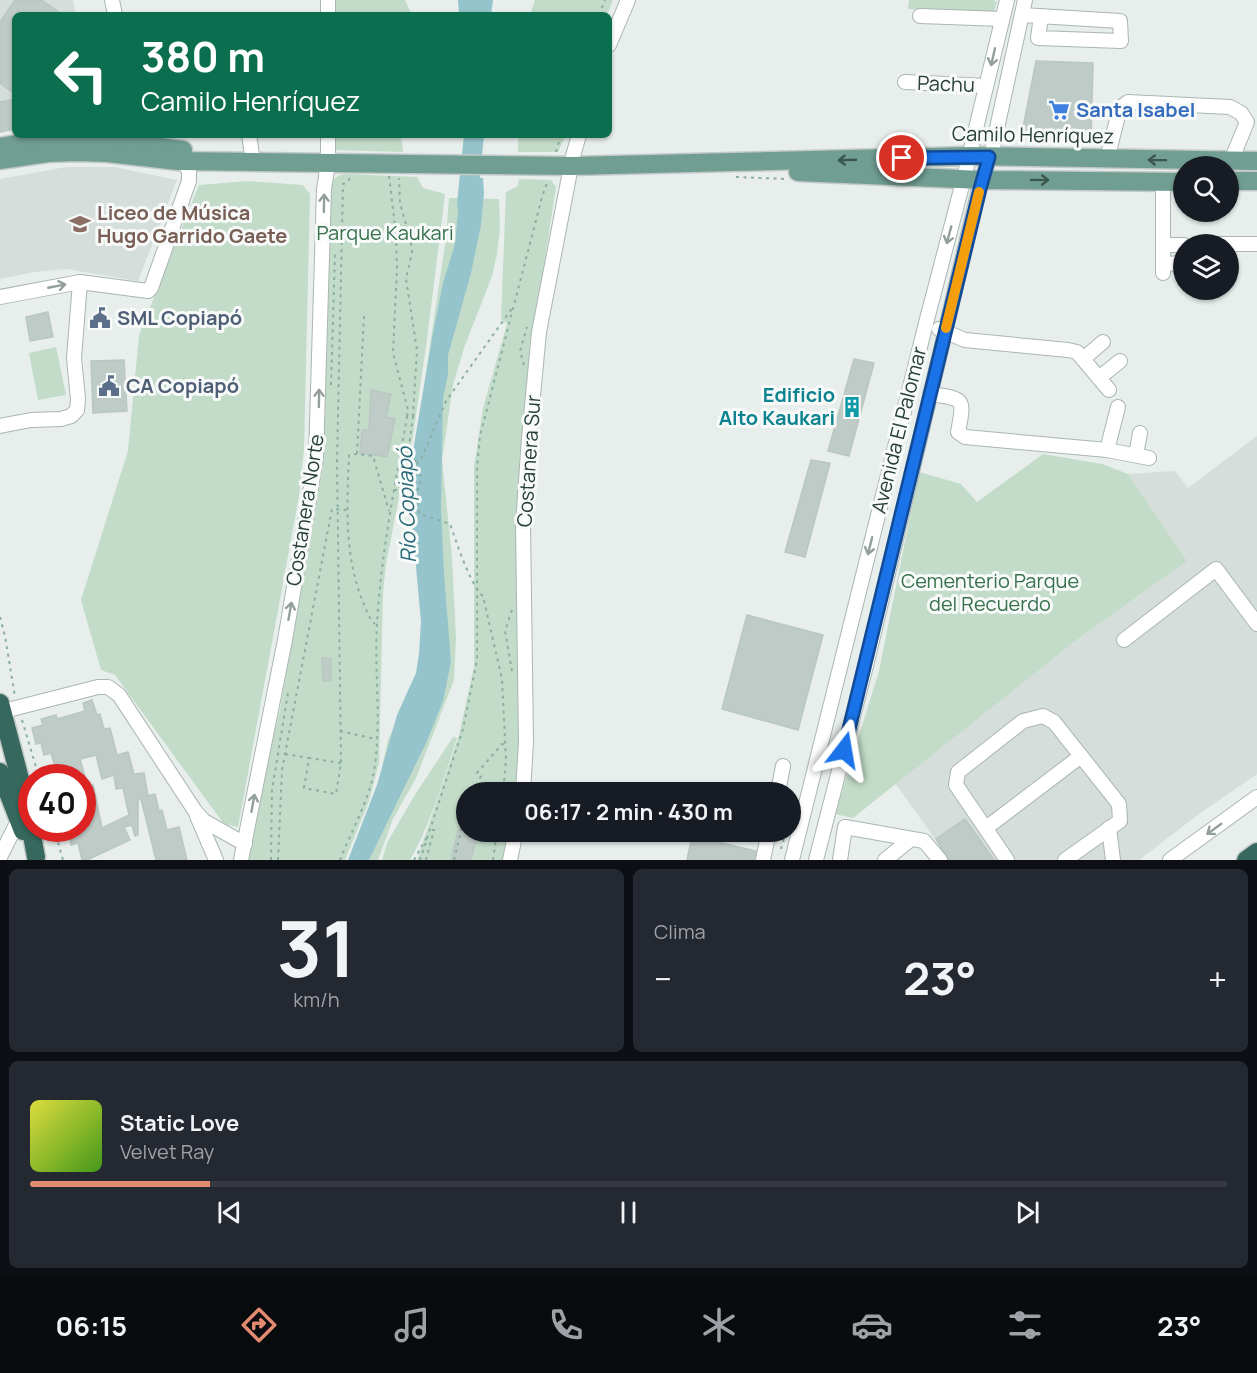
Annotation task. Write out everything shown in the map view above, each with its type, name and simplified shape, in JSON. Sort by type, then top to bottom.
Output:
[{"type":"highway","points":[[1,709],[25,798],[37,859]]},
{"type":"highway","points":[[0,771],[18,821]]},
{"type":"highway","points":[[28,842],[37,859]]},
{"type":"highway","points":[[1246,860],[1257,852]]},
{"type":"highway","points":[[1253,860],[1257,852]]},
{"type":"main road","name":"Camilo Henríquez","points":[[0,147],[60,140],[133,145],[180,155],[253,161],[402,168],[523,165],[629,166],[970,156],[1173,161]]},
{"type":"main road","name":"Camilo Henríquez","points":[[0,160],[133,145]]},
{"type":"main road","name":"Camilo Henríquez","points":[[1239,162],[1257,161]]},
{"type":"main road","name":"Camilo Henríquez","points":[[629,166],[973,179],[1173,182]]},
{"type":"main road","points":[[1239,181],[1257,181]]},
{"type":"street","points":[[612,38],[628,0]]},
{"type":"street","name":"Avenida El Palomar","points":[[816,860],[866,666],[945,332],[973,179],[970,156],[1007,0]]},
{"type":"street","name":"Avenida El Palomar","points":[[792,860],[926,323],[973,179],[989,157],[1025,0]]},
{"type":"street","points":[[1022,15],[1041,16],[1120,21],[1121,41],[1038,38],[1041,16]]},
{"type":"street","points":[[920,16],[1002,19]]},
{"type":"street","name":"Pachu","points":[[905,82],[986,86]]},
{"type":"street","points":[[1107,159],[1120,108],[1128,102],[1230,107],[1240,113],[1247,122],[1228,156]]},
{"type":"street","points":[[249,138],[253,161]]},
{"type":"street","name":"Costanera Norte","points":[[242,860],[285,640],[316,458],[324,189],[328,164],[328,138]]},
{"type":"street","name":"Costanera Sur","points":[[524,782],[526,742],[524,525],[529,438],[539,332],[578,138]]},
{"type":"street","points":[[0,297],[80,282],[144,292],[151,288],[189,181],[189,171],[180,155]]},
{"type":"street","points":[[1163,182],[1163,268],[1173,266]]},
{"type":"street","points":[[1239,244],[1257,244]]},
{"type":"street","points":[[1163,245],[1173,245]]},
{"type":"street","points":[[0,426],[31,420],[61,419],[71,416],[77,410],[78,393],[74,358],[80,282]]},
{"type":"street","points":[[926,323],[965,340],[1077,352],[1108,390]]},
{"type":"street","points":[[1083,359],[1103,342]]},
{"type":"street","points":[[1099,378],[1120,361]]},
{"type":"street","points":[[930,394],[960,401],[963,407],[958,432],[965,438],[1107,450],[1143,457],[1140,433]]},
{"type":"street","points":[[1107,450],[1118,407]]},
{"type":"street","points":[[1124,640],[1215,569],[1257,624]]},
{"type":"street","points":[[1,709],[98,687],[112,689],[119,695],[195,811],[204,821],[245,844]]},
{"type":"street","points":[[1007,860],[956,785],[958,772],[1023,721],[1042,716],[1054,722],[1119,804],[1120,821],[1065,860]]},
{"type":"street","points":[[986,828],[1081,756]]},
{"type":"street","points":[[780,782],[783,766]]},
{"type":"street","points":[[815,768],[832,796],[845,826],[840,860]]},
{"type":"street","points":[[1170,860],[1257,797]]},
{"type":"street","points":[[195,811],[214,855]]},
{"type":"street","points":[[0,856],[18,821]]},
{"type":"street","points":[[845,826],[924,841],[940,860]]},
{"type":"street","points":[[1109,828],[1113,860]]},
{"type":"street","points":[[214,855],[214,840],[221,831]]},
{"type":"street","points":[[885,860],[911,838]]},
{"type":"street","points":[[510,860],[514,842]]},
{"type":"street","points":[[763,860],[767,842]]},
{"type":"path","points":[[555,156],[560,138]]},
{"type":"path","points":[[394,489],[401,490],[409,446],[417,351],[406,279],[412,252],[400,203],[402,168]]},
{"type":"path","points":[[309,758],[304,788],[336,794],[341,763],[338,510],[343,184],[350,180],[350,172]]},
{"type":"path","points":[[339,860],[374,772],[376,625],[389,512],[408,410],[393,353],[397,268],[396,234],[388,173]]},
{"type":"path","points":[[545,177],[555,179]]},
{"type":"path","points":[[730,177],[790,179]]},
{"type":"path","points":[[420,860],[463,729],[477,660],[477,468],[480,436],[542,197],[549,178]]},
{"type":"path","points":[[416,464],[421,459],[446,401],[516,304]]},
{"type":"path","points":[[357,454],[364,316]]},
{"type":"path","points":[[407,417],[413,416]]},
{"type":"path","points":[[409,446],[420,472],[421,480],[417,493],[417,507],[420,514],[450,524],[478,593],[483,596],[502,679],[506,745],[504,782]]},
{"type":"path","points":[[376,625],[369,618],[351,560],[347,510],[349,455],[373,456],[389,512]]},
{"type":"path","points":[[278,860],[280,782],[332,509],[347,510]]},
{"type":"path","points":[[340,731],[376,739]]},
{"type":"path","points":[[478,782],[481,776],[477,773],[501,744],[506,745]]},
{"type":"path","points":[[285,754],[341,763]]},
{"type":"path","points":[[414,860],[431,830]]},
{"type":"path","points":[[426,860],[434,830],[431,830]]},
{"type":"path","points":[[58,842],[63,860]]},
{"type":"path","points":[[454,860],[458,842]]},
{"type":"path","points":[[493,860],[495,842]]},
{"type":"shaded area","points":[[0,0],[73,0],[75,12],[12,12],[12,130],[0,132]]},
{"type":"shaded area","name":"Liceo de Música Hugo Garrido Gaete","points":[[66,167],[114,167],[177,180],[138,281],[66,269],[34,272],[0,279],[0,179]]},
{"type":"shaded area","points":[[1257,436],[1257,774],[1199,814],[1139,860],[950,860],[895,783],[1074,642],[1187,561],[1128,474],[1175,471],[1188,488]]},
{"type":"green space","points":[[335,0],[405,0],[411,12],[335,12]]},
{"type":"green space","points":[[535,0],[613,0],[608,12],[531,12]]},
{"type":"green space","points":[[909,0],[993,0],[997,2],[993,15],[908,9]]},
{"type":"green space","points":[[335,138],[401,138],[403,152],[335,150]]},
{"type":"green space","points":[[518,138],[565,138],[558,152],[518,152]]},
{"type":"green space","name":"Parque Kaukari","points":[[344,174],[417,177],[423,188],[445,194],[413,436],[386,564],[383,592],[379,763],[369,801],[345,860],[245,860],[280,709],[319,483],[330,187],[335,178]]},
{"type":"green space","name":"Parque Kaukari","points":[[519,179],[551,180],[556,187],[537,310],[519,782],[456,782],[456,842],[512,842],[508,860],[417,860],[459,735],[474,667],[474,467],[483,408],[507,324],[501,319],[506,192],[518,186]]},
{"type":"green space","points":[[247,181],[303,185],[310,194],[304,450],[299,496],[238,827],[224,824],[115,675],[101,670],[81,600],[128,451],[139,335],[199,185]]},
{"type":"green space","points":[[449,198],[499,199],[500,227],[492,276],[464,348],[453,385],[442,460],[452,557],[456,638],[454,680],[416,778],[393,819],[378,860],[351,860],[380,777],[388,740],[417,677],[424,618],[417,433],[446,238]]},
{"type":"green space","points":[[56,347],[66,395],[38,400],[29,353]]},
{"type":"green space","name":"Cementerio Parque del Recuerdo","points":[[1043,454],[1102,464],[1128,474],[1187,561],[1074,642],[853,818],[835,814],[879,671],[919,472],[961,484],[977,502]]},
{"type":"green space","points":[[453,737],[457,738],[437,800],[410,860],[382,860],[387,843]]},
{"type":"water","points":[[458,0],[493,0],[491,12],[459,12]]},
{"type":"water","points":[[461,178],[483,178],[484,193],[481,225],[471,273],[448,355],[448,375],[443,398],[441,508],[451,662],[443,701],[427,741],[369,860],[348,860],[377,785],[397,715],[416,673],[421,621],[409,491],[412,457],[443,283],[455,244]]},
{"type":"building","points":[[15,0],[41,0],[59,12],[12,12],[12,92],[0,83],[0,22]]},
{"type":"building","name":"Santa Isabel","points":[[1036,61],[1093,63],[1091,140],[1021,138]]},
{"type":"building","points":[[12,100],[12,130],[0,132],[0,102]]},
{"type":"building","points":[[48,312],[53,337],[30,341],[26,317]]},
{"type":"building","name":"Edificio Alto Kaukari","points":[[854,359],[874,363],[849,456],[828,451]]},
{"type":"building","name":"CA Copiapó","points":[[124,360],[127,411],[93,413],[91,361]]},
{"type":"building","points":[[371,390],[391,394],[386,417],[395,419],[387,457],[360,453],[362,430],[369,430]]},
{"type":"building","name":"Edificio Alto Kaukari","points":[[811,460],[830,463],[805,557],[785,552]]},
{"type":"building","points":[[747,615],[823,635],[798,730],[722,709]]},
{"type":"building","points":[[322,658],[331,659],[331,681],[323,681]]},
{"type":"building","points":[[92,700],[97,715],[100,714],[104,729],[110,728],[117,755],[128,752],[134,774],[144,773],[148,796],[155,794],[167,830],[179,827],[187,860],[156,860],[141,799],[138,800],[138,835],[135,836],[132,825],[124,827],[130,840],[87,860],[82,860],[78,843],[71,845],[70,842],[96,842],[96,799],[102,828],[129,815],[123,788],[116,789],[114,775],[102,779],[96,755],[80,759],[81,764],[54,764],[51,753],[44,755],[41,743],[36,744],[32,728],[43,725],[41,719],[56,715],[57,719],[85,711],[83,703]]},
{"type":"building","points":[[965,819],[994,860],[949,860],[936,839]]},
{"type":"building","points":[[456,839],[456,842],[475,842],[471,860],[451,860]]},
{"type":"building","points":[[691,842],[718,842],[756,851],[754,860],[687,860]]},
{"type":"waterway","name":"Río Copiapó","points":[[467,204],[474,138]]},
{"type":"slow traffic","points":[[946,328],[979,192]]},
{"type":"place","name":"Santa Isabel","points":[[1059,110]]},
{"type":"place","name":"Liceo de Música Hugo Garrido Gaete","points":[[80,224]]},
{"type":"place","name":"SML Copiapó","points":[[100,318]]},
{"type":"place","name":"CA Copiapó","points":[[109,386]]},
{"type":"place","name":"Edificio Alto Kaukari","points":[[852,407]]},
{"type":"route","points":[[844,750],[989,157],[902,158]]}]
